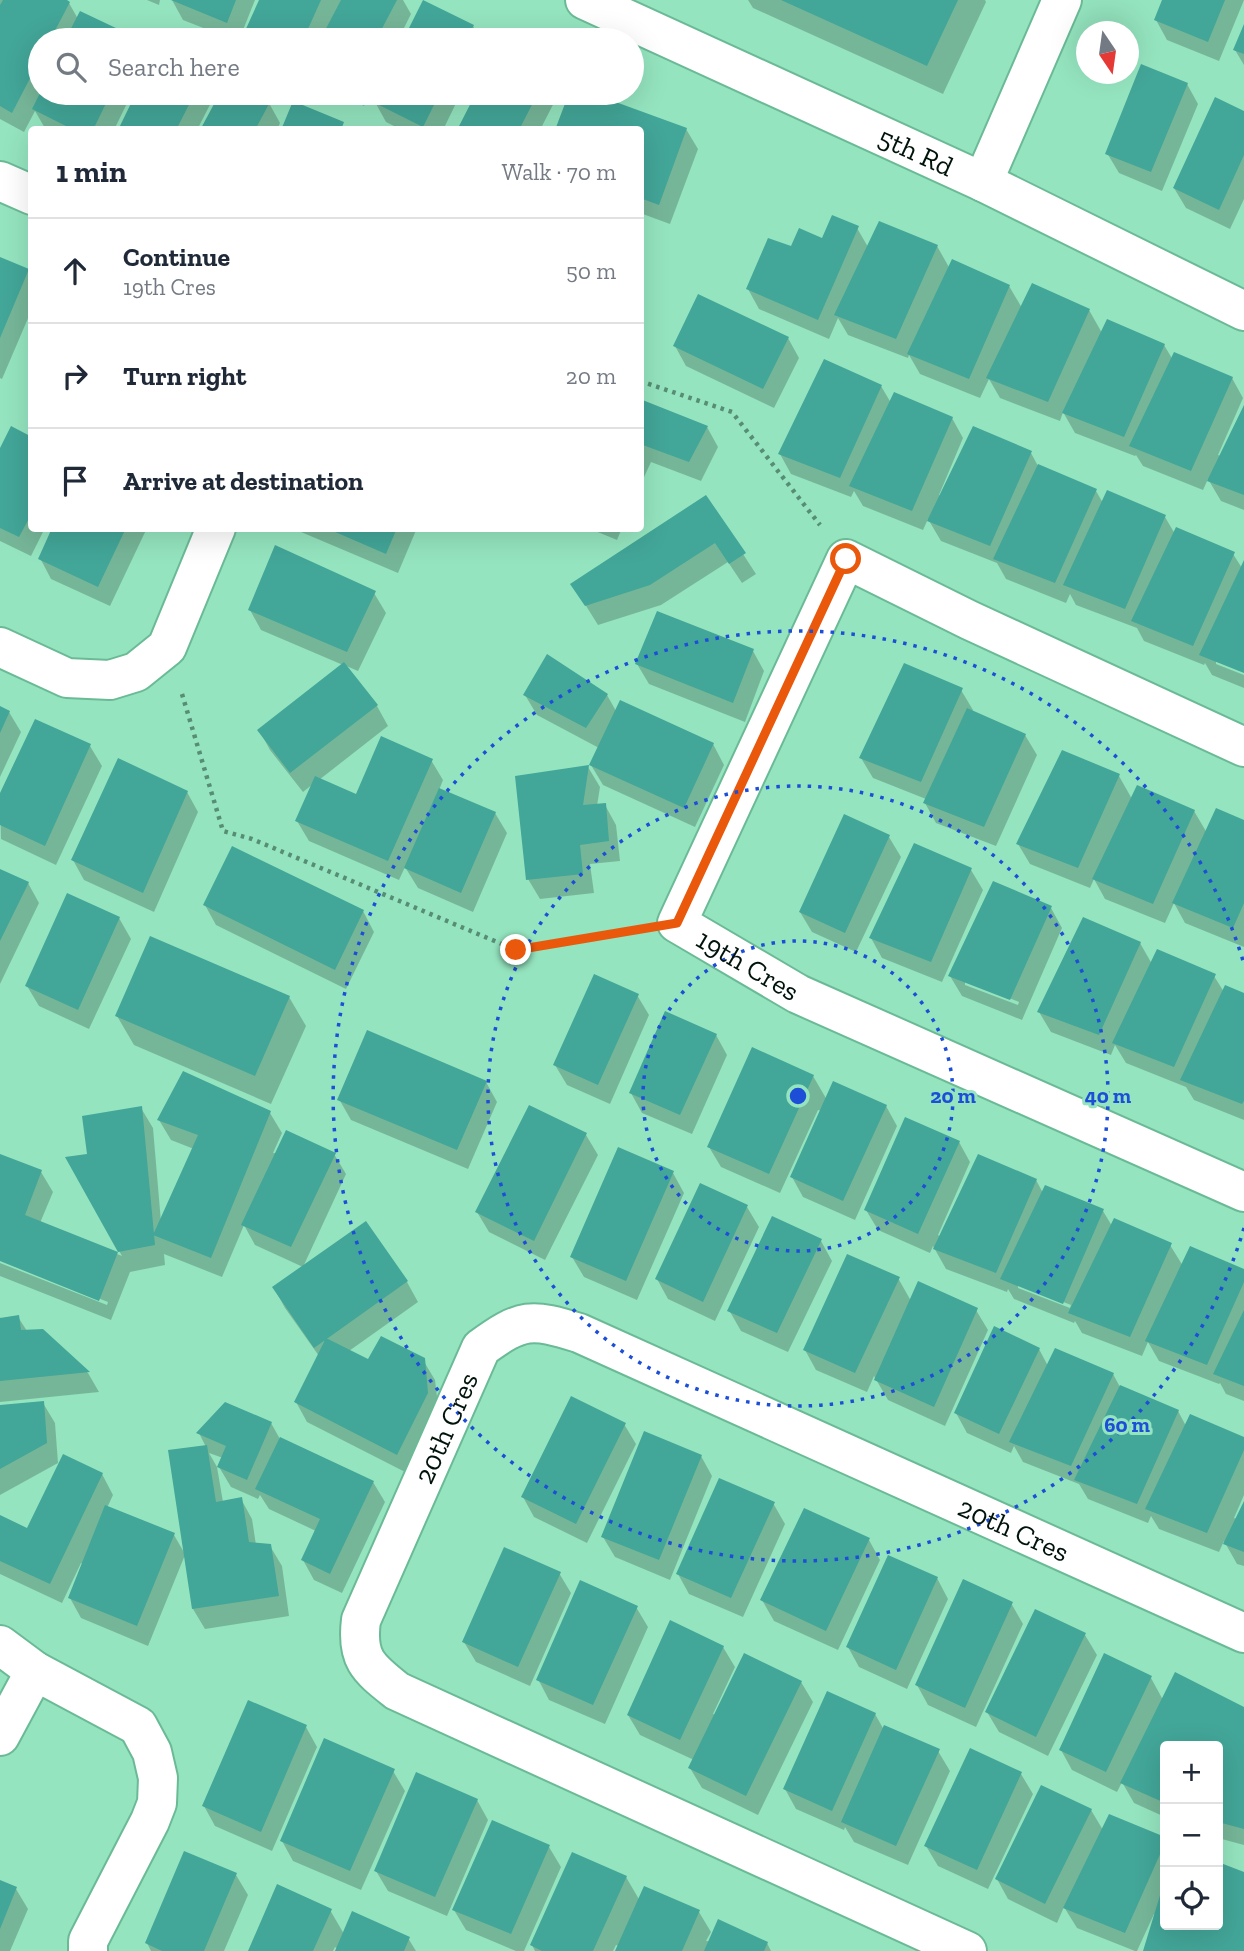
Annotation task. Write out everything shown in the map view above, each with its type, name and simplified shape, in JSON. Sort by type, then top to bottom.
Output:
[{"type":"street","name":"5th Rd","points":[[585,0],[983,182],[1244,311]]},
{"type":"street","points":[[983,182],[1062,0]]},
{"type":"street","points":[[0,181],[28,193]]},
{"type":"street","points":[[0,647],[67,678],[110,680],[136,672],[167,646],[214,532]]},
{"type":"street","points":[[846,559],[969,620],[1244,747]]},
{"type":"street","name":"19th Cres","points":[[846,559],[677,923],[798,994],[1244,1192]]},
{"type":"street","name":"20th Cres","points":[[967,1951],[397,1691],[372,1672],[358,1640],[361,1620],[481,1348],[519,1324],[547,1323],[579,1332],[1244,1633]]},
{"type":"street","points":[[0,1645],[35,1671],[138,1726],[152,1752],[158,1778],[157,1803],[88,1941],[88,1951]]},
{"type":"street","points":[[0,1736],[35,1671]]},
{"type":"path","points":[[644,383],[732,412],[846,559]]},
{"type":"path","points":[[167,646],[223,831],[252,839],[516,950],[677,923]]},
{"type":"building","points":[[3,0],[70,2],[56,28],[28,28],[28,82],[12,113],[0,106],[0,5]]},
{"type":"building","points":[[171,0],[236,0],[227,23]]},
{"type":"building","points":[[259,0],[321,0],[308,28],[246,28]]},
{"type":"building","points":[[341,0],[397,0],[382,28],[326,28]]},
{"type":"building","points":[[423,0],[474,25],[472,28],[409,28]]},
{"type":"building","points":[[781,0],[958,0],[927,66]]},
{"type":"building","points":[[1162,0],[1225,0],[1208,42],[1154,20]]},
{"type":"building","points":[[80,11],[116,28],[71,28]]},
{"type":"building","points":[[1244,24],[1244,54],[1233,50]]},
{"type":"building","points":[[1141,64],[1188,83],[1151,172],[1105,154],[1133,84],[1139,84]]},
{"type":"building","points":[[1215,97],[1244,111],[1244,155],[1219,210],[1173,188]]},
{"type":"building","points":[[34,105],[105,105],[95,126],[66,126],[32,109]]},
{"type":"building","points":[[130,105],[189,105],[178,126],[120,126]]},
{"type":"building","points":[[214,105],[268,105],[257,126],[202,126]]},
{"type":"building","points":[[291,105],[303,105],[344,122],[342,126],[283,126]]},
{"type":"building","points":[[379,105],[434,105],[424,126]]},
{"type":"building","points":[[470,105],[532,105],[521,126],[459,126]]},
{"type":"building","points":[[564,105],[624,105],[687,128],[659,205],[644,199],[644,126],[557,126]]},
{"type":"building","points":[[832,215],[859,226],[818,320],[746,289],[768,238],[791,246],[799,228],[822,238]]},
{"type":"building","points":[[879,221],[938,245],[896,339],[834,315]]},
{"type":"building","points":[[0,257],[28,269],[28,271],[0,338]]},
{"type":"building","points":[[952,259],[1010,285],[969,379],[907,354]]},
{"type":"building","points":[[1032,283],[1090,309],[1048,402],[986,378]]},
{"type":"building","points":[[698,294],[789,337],[763,389],[673,346]]},
{"type":"building","points":[[1107,319],[1165,344],[1124,437],[1062,413]]},
{"type":"building","points":[[1174,352],[1233,377],[1191,471],[1129,446]]},
{"type":"building","points":[[824,359],[882,385],[840,478],[778,454]]},
{"type":"building","points":[[894,392],[953,417],[912,511],[849,486]]},
{"type":"building","points":[[644,401],[708,426],[689,462],[644,445]]},
{"type":"building","points":[[1244,405],[1244,495],[1207,481]]},
{"type":"building","points":[[11,426],[28,435],[28,520],[19,537],[0,528],[0,448]]},
{"type":"building","points":[[973,426],[1032,451],[990,546],[927,521]]},
{"type":"building","points":[[1038,464],[1097,489],[1055,583],[993,559]]},
{"type":"building","points":[[1107,490],[1166,515],[1125,609],[1063,585]]},
{"type":"building","points":[[706,495],[746,553],[729,564],[715,543],[650,585],[585,606],[570,584]]},
{"type":"building","points":[[1176,527],[1235,552],[1193,646],[1131,621]]},
{"type":"building","points":[[50,532],[124,532],[98,587],[38,559]]},
{"type":"building","points":[[335,532],[395,532],[386,554]]},
{"type":"building","points":[[275,545],[376,591],[347,652],[248,610]]},
{"type":"building","points":[[1244,560],[1244,673],[1199,655]]},
{"type":"building","points":[[657,611],[754,649],[733,703],[635,664]]},
{"type":"building","points":[[547,654],[608,694],[586,728],[523,695]]},
{"type":"building","points":[[344,662],[378,705],[290,773],[257,730]]},
{"type":"building","points":[[904,663],[963,688],[921,782],[859,758]]},
{"type":"building","points":[[620,700],[714,743],[684,808],[589,765]]},
{"type":"building","points":[[0,706],[10,711],[0,733]]},
{"type":"building","points":[[967,708],[1026,734],[984,827],[923,803]]},
{"type":"building","points":[[35,719],[91,744],[45,846],[0,825],[0,793]]},
{"type":"building","points":[[381,736],[433,759],[388,861],[295,821],[315,776],[356,794]]},
{"type":"building","points":[[1062,750],[1120,774],[1078,868],[1016,844]]},
{"type":"building","points":[[118,758],[188,791],[143,893],[71,860]]},
{"type":"building","points":[[589,765],[583,805],[606,803],[609,841],[580,845],[583,874],[526,880],[515,776]]},
{"type":"building","points":[[1137,785],[1195,810],[1153,904],[1092,879]]},
{"type":"building","points":[[439,788],[496,812],[461,893],[404,868]]},
{"type":"building","points":[[1216,808],[1244,820],[1244,903],[1233,928],[1172,903]]},
{"type":"building","points":[[844,814],[890,835],[845,933],[799,912]]},
{"type":"building","points":[[914,843],[972,868],[931,962],[869,938]]},
{"type":"building","points":[[232,846],[364,910],[335,970],[203,905]]},
{"type":"building","points":[[0,869],[29,882],[0,941]]},
{"type":"building","points":[[993,881],[1052,906],[1010,1000],[948,976]]},
{"type":"building","points":[[67,893],[120,917],[78,1010],[25,986]]},
{"type":"building","points":[[1083,917],[1141,942],[1099,1035],[1037,1012]]},
{"type":"building","points":[[150,936],[290,996],[255,1076],[115,1016]]},
{"type":"building","points":[[1157,949],[1216,974],[1174,1067],[1112,1043]]},
{"type":"building","points":[[594,974],[639,994],[598,1085],[553,1065]]},
{"type":"building","points":[[1225,985],[1244,993],[1242,1104],[1180,1080]]},
{"type":"building","points":[[665,1011],[717,1034],[680,1115],[629,1093]]},
{"type":"building","points":[[367,1030],[487,1081],[457,1150],[337,1100]]},
{"type":"building","points":[[752,1047],[814,1075],[769,1174],[707,1147]]},
{"type":"building","points":[[183,1071],[271,1111],[211,1258],[153,1235],[198,1135],[157,1120]]},
{"type":"building","points":[[833,1081],[887,1105],[843,1201],[790,1177]]},
{"type":"building","points":[[529,1105],[587,1133],[534,1241],[475,1212]]},
{"type":"building","points":[[142,1106],[155,1245],[118,1252],[65,1157],[87,1154],[82,1116]]},
{"type":"building","points":[[905,1117],[960,1141],[918,1234],[864,1210]]},
{"type":"building","points":[[286,1130],[336,1153],[291,1247],[241,1225]]},
{"type":"building","points":[[618,1147],[674,1171],[626,1281],[570,1257]]},
{"type":"building","points":[[0,1154],[42,1170],[25,1215],[118,1252],[99,1301],[0,1261]]},
{"type":"building","points":[[978,1154],[1037,1179],[996,1273],[933,1249]]},
{"type":"building","points":[[700,1183],[748,1205],[703,1302],[655,1279]]},
{"type":"building","points":[[1045,1185],[1104,1209],[1063,1304],[1000,1279]]},
{"type":"building","points":[[772,1216],[822,1239],[777,1333],[727,1311]]},
{"type":"building","points":[[1114,1218],[1172,1243],[1130,1337],[1068,1313]]},
{"type":"building","points":[[366,1221],[408,1281],[314,1348],[272,1287]]},
{"type":"building","points":[[1190,1246],[1244,1269],[1244,1282],[1207,1365],[1145,1341]]},
{"type":"building","points":[[847,1254],[900,1277],[855,1373],[803,1350]]},
{"type":"building","points":[[918,1281],[978,1308],[934,1407],[874,1380]]},
{"type":"building","points":[[1244,1310],[1244,1386],[1213,1374]]},
{"type":"building","points":[[19,1315],[21,1330],[43,1329],[90,1372],[0,1381],[0,1318]]},
{"type":"building","points":[[994,1326],[1040,1348],[999,1434],[954,1413]]},
{"type":"building","points":[[381,1336],[425,1358],[428,1393],[397,1455],[294,1402],[326,1338],[368,1359]]},
{"type":"building","points":[[1055,1348],[1114,1373],[1071,1466],[1009,1442]]},
{"type":"building","points":[[1120,1385],[1179,1410],[1137,1504],[1074,1480]]},
{"type":"building","points":[[571,1396],[626,1423],[576,1524],[521,1497]]},
{"type":"building","points":[[44,1401],[47,1443],[0,1469],[0,1405]]},
{"type":"building","points":[[225,1402],[272,1422],[247,1480],[217,1467],[226,1446],[196,1433]]},
{"type":"building","points":[[1190,1414],[1244,1437],[1244,1450],[1207,1533],[1145,1509]]},
{"type":"building","points":[[644,1431],[702,1455],[659,1560],[601,1537]]},
{"type":"building","points":[[280,1437],[374,1481],[330,1574],[301,1560],[320,1519],[255,1489]]},
{"type":"building","points":[[207,1445],[216,1502],[242,1497],[249,1542],[271,1544],[279,1596],[192,1609],[168,1450]]},
{"type":"building","points":[[63,1454],[103,1473],[50,1584],[0,1561],[0,1515],[27,1528]]},
{"type":"building","points":[[719,1478],[775,1502],[731,1598],[676,1574]]},
{"type":"building","points":[[1244,1501],[1244,1552],[1223,1544]]},
{"type":"building","points":[[105,1505],[175,1533],[137,1626],[68,1598]]},
{"type":"building","points":[[804,1508],[870,1538],[826,1631],[760,1600]]},
{"type":"building","points":[[504,1547],[561,1572],[518,1667],[462,1642]]},
{"type":"building","points":[[888,1555],[938,1577],[896,1670],[846,1647]]},
{"type":"building","points":[[963,1579],[1013,1602],[965,1708],[915,1685]]},
{"type":"building","points":[[580,1580],[638,1606],[593,1705],[536,1680]]},
{"type":"building","points":[[1035,1609],[1086,1633],[1036,1737],[985,1712]]},
{"type":"building","points":[[670,1620],[724,1646],[680,1740],[627,1715]]},
{"type":"building","points":[[744,1653],[802,1681],[746,1796],[688,1768]]},
{"type":"building","points":[[1104,1653],[1152,1676],[1106,1772],[1059,1750]]},
{"type":"building","points":[[1175,1672],[1244,1707],[1244,1829],[1223,1823],[1223,1741],[1160,1741],[1160,1801],[1120,1783]]},
{"type":"building","points":[[827,1691],[876,1713],[832,1811],[783,1789]]},
{"type":"building","points":[[248,1700],[307,1725],[261,1832],[202,1806]]},
{"type":"building","points":[[884,1725],[940,1749],[896,1846],[841,1822]]},
{"type":"building","points":[[324,1738],[395,1769],[350,1871],[280,1841]]},
{"type":"building","points":[[970,1748],[1022,1772],[977,1870],[924,1846]]},
{"type":"building","points":[[416,1772],[478,1799],[435,1897],[374,1871]]},
{"type":"building","points":[[1041,1785],[1092,1809],[1045,1904],[995,1879]]},
{"type":"building","points":[[1109,1814],[1160,1835],[1160,1854],[1125,1933],[1063,1908]]},
{"type":"building","points":[[492,1820],[550,1845],[511,1934],[452,1910]]},
{"type":"building","points":[[184,1851],[237,1873],[204,1951],[162,1951],[145,1943]]},
{"type":"building","points":[[572,1852],[627,1876],[593,1951],[542,1951],[530,1945]]},
{"type":"building","points":[[1223,1864],[1244,1872],[1244,1951],[1143,1951],[1160,1895],[1160,1930],[1223,1930]]},
{"type":"building","points":[[0,1880],[17,1887],[0,1929]]},
{"type":"building","points":[[277,1884],[332,1909],[313,1951],[248,1951]]},
{"type":"building","points":[[644,1886],[700,1910],[682,1951],[615,1951]]},
{"type":"building","points":[[352,1911],[410,1937],[404,1951],[335,1951]]},
{"type":"building","points":[[718,1919],[768,1942],[764,1951],[704,1951]]},
{"type":"route","points":[[516,950],[677,923],[846,559]]}]
